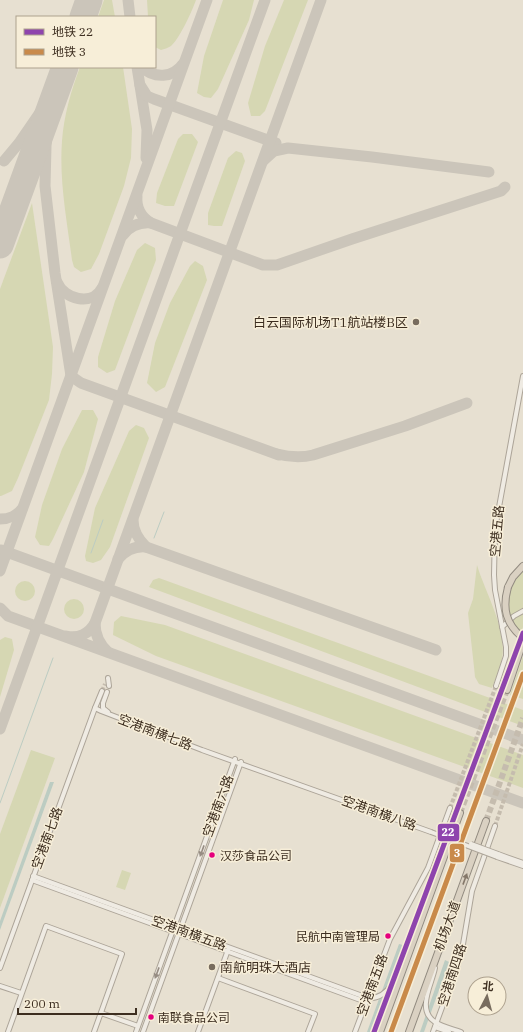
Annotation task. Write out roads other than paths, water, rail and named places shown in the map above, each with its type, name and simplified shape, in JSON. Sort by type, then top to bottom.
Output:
[{"type":"highway","points":[[523,566],[513,577],[508,587],[505,600],[505,608],[509,623],[523,638]]},
{"type":"highway","points":[[508,690],[523,642]]},
{"type":"highway","name":"机场大道","points":[[380,1032],[460,813]]},
{"type":"highway","name":"机场大道","points":[[409,1032],[486,821]]},
{"type":"street","name":"空港五路","points":[[496,686],[506,656],[506,643],[498,611],[494,575],[495,529],[523,376]]},
{"type":"street","points":[[498,611],[505,615],[514,616]]},
{"type":"street","points":[[502,627],[514,616],[523,611]]},
{"type":"street","points":[[94,708],[102,691]]},
{"type":"street","name":"空港南横七路","points":[[107,692],[103,703],[103,708],[105,711],[235,760]]},
{"type":"street","name":"空港南横七路","points":[[94,708],[235,760]]},
{"type":"street","name":"空港南七路","points":[[0,968],[94,708]]},
{"type":"street","name":"空港南横八路","points":[[235,760],[523,863]]},
{"type":"street","name":"空港南六路","points":[[136,1032],[235,760]]},
{"type":"street","name":"空港南六路","points":[[143,1032],[241,762]]},
{"type":"street","name":"空港南五路","points":[[355,1032],[390,939],[428,868],[450,808]]},
{"type":"street","name":"空港南四路","points":[[433,1032],[461,956],[474,886],[495,826]]},
{"type":"street","name":"空港南横八路","points":[[498,855],[523,866]]},
{"type":"street","name":"空港南横五路","points":[[33,878],[367,1000],[375,998],[388,990],[395,978],[408,945],[417,931]]},
{"type":"street","points":[[8,1032],[46,926],[122,954],[94,1032]]},
{"type":"street","points":[[198,1032],[228,950]]},
{"type":"street","points":[[437,955],[433,978],[426,1000],[426,1010],[435,1025],[449,1032]]},
{"type":"street","points":[[218,978],[315,1014],[308,1032]]},
{"type":"street","points":[[0,986],[21,993]]},
{"type":"street","points":[[100,1013],[138,1026]]},
{"type":"street","points":[[435,1025],[461,1032]]},
{"type":"waterway","points":[[154,538],[164,512]]},
{"type":"waterway","points":[[91,553],[103,520]]},
{"type":"waterway","points":[[0,803],[53,658]]},
{"type":"tunnel","points":[[102,691],[105,684]]},
{"type":"tunnel","points":[[450,808],[496,686]]},
{"type":"tunnel","points":[[460,813],[507,690]]},
{"type":"tunnel","points":[[486,821],[523,718]]},
{"type":"tunnel","points":[[495,826],[523,744]]},
{"type":"metro line","name":"22","points":[[374,1032],[523,633]]},
{"type":"metro line","name":"3","points":[[391,1032],[523,674]]},
{"type":"place","name":"白云国际机场T1航站楼B区","points":[[416,322]]},
{"type":"place","name":"汉莎食品公司","points":[[212,855]]},
{"type":"place","name":"民航中南管理局","points":[[388,936]]},
{"type":"place","name":"南航明珠大酒店","points":[[212,967]]},
{"type":"place","name":"南联食品公司","points":[[151,1017]]}]
